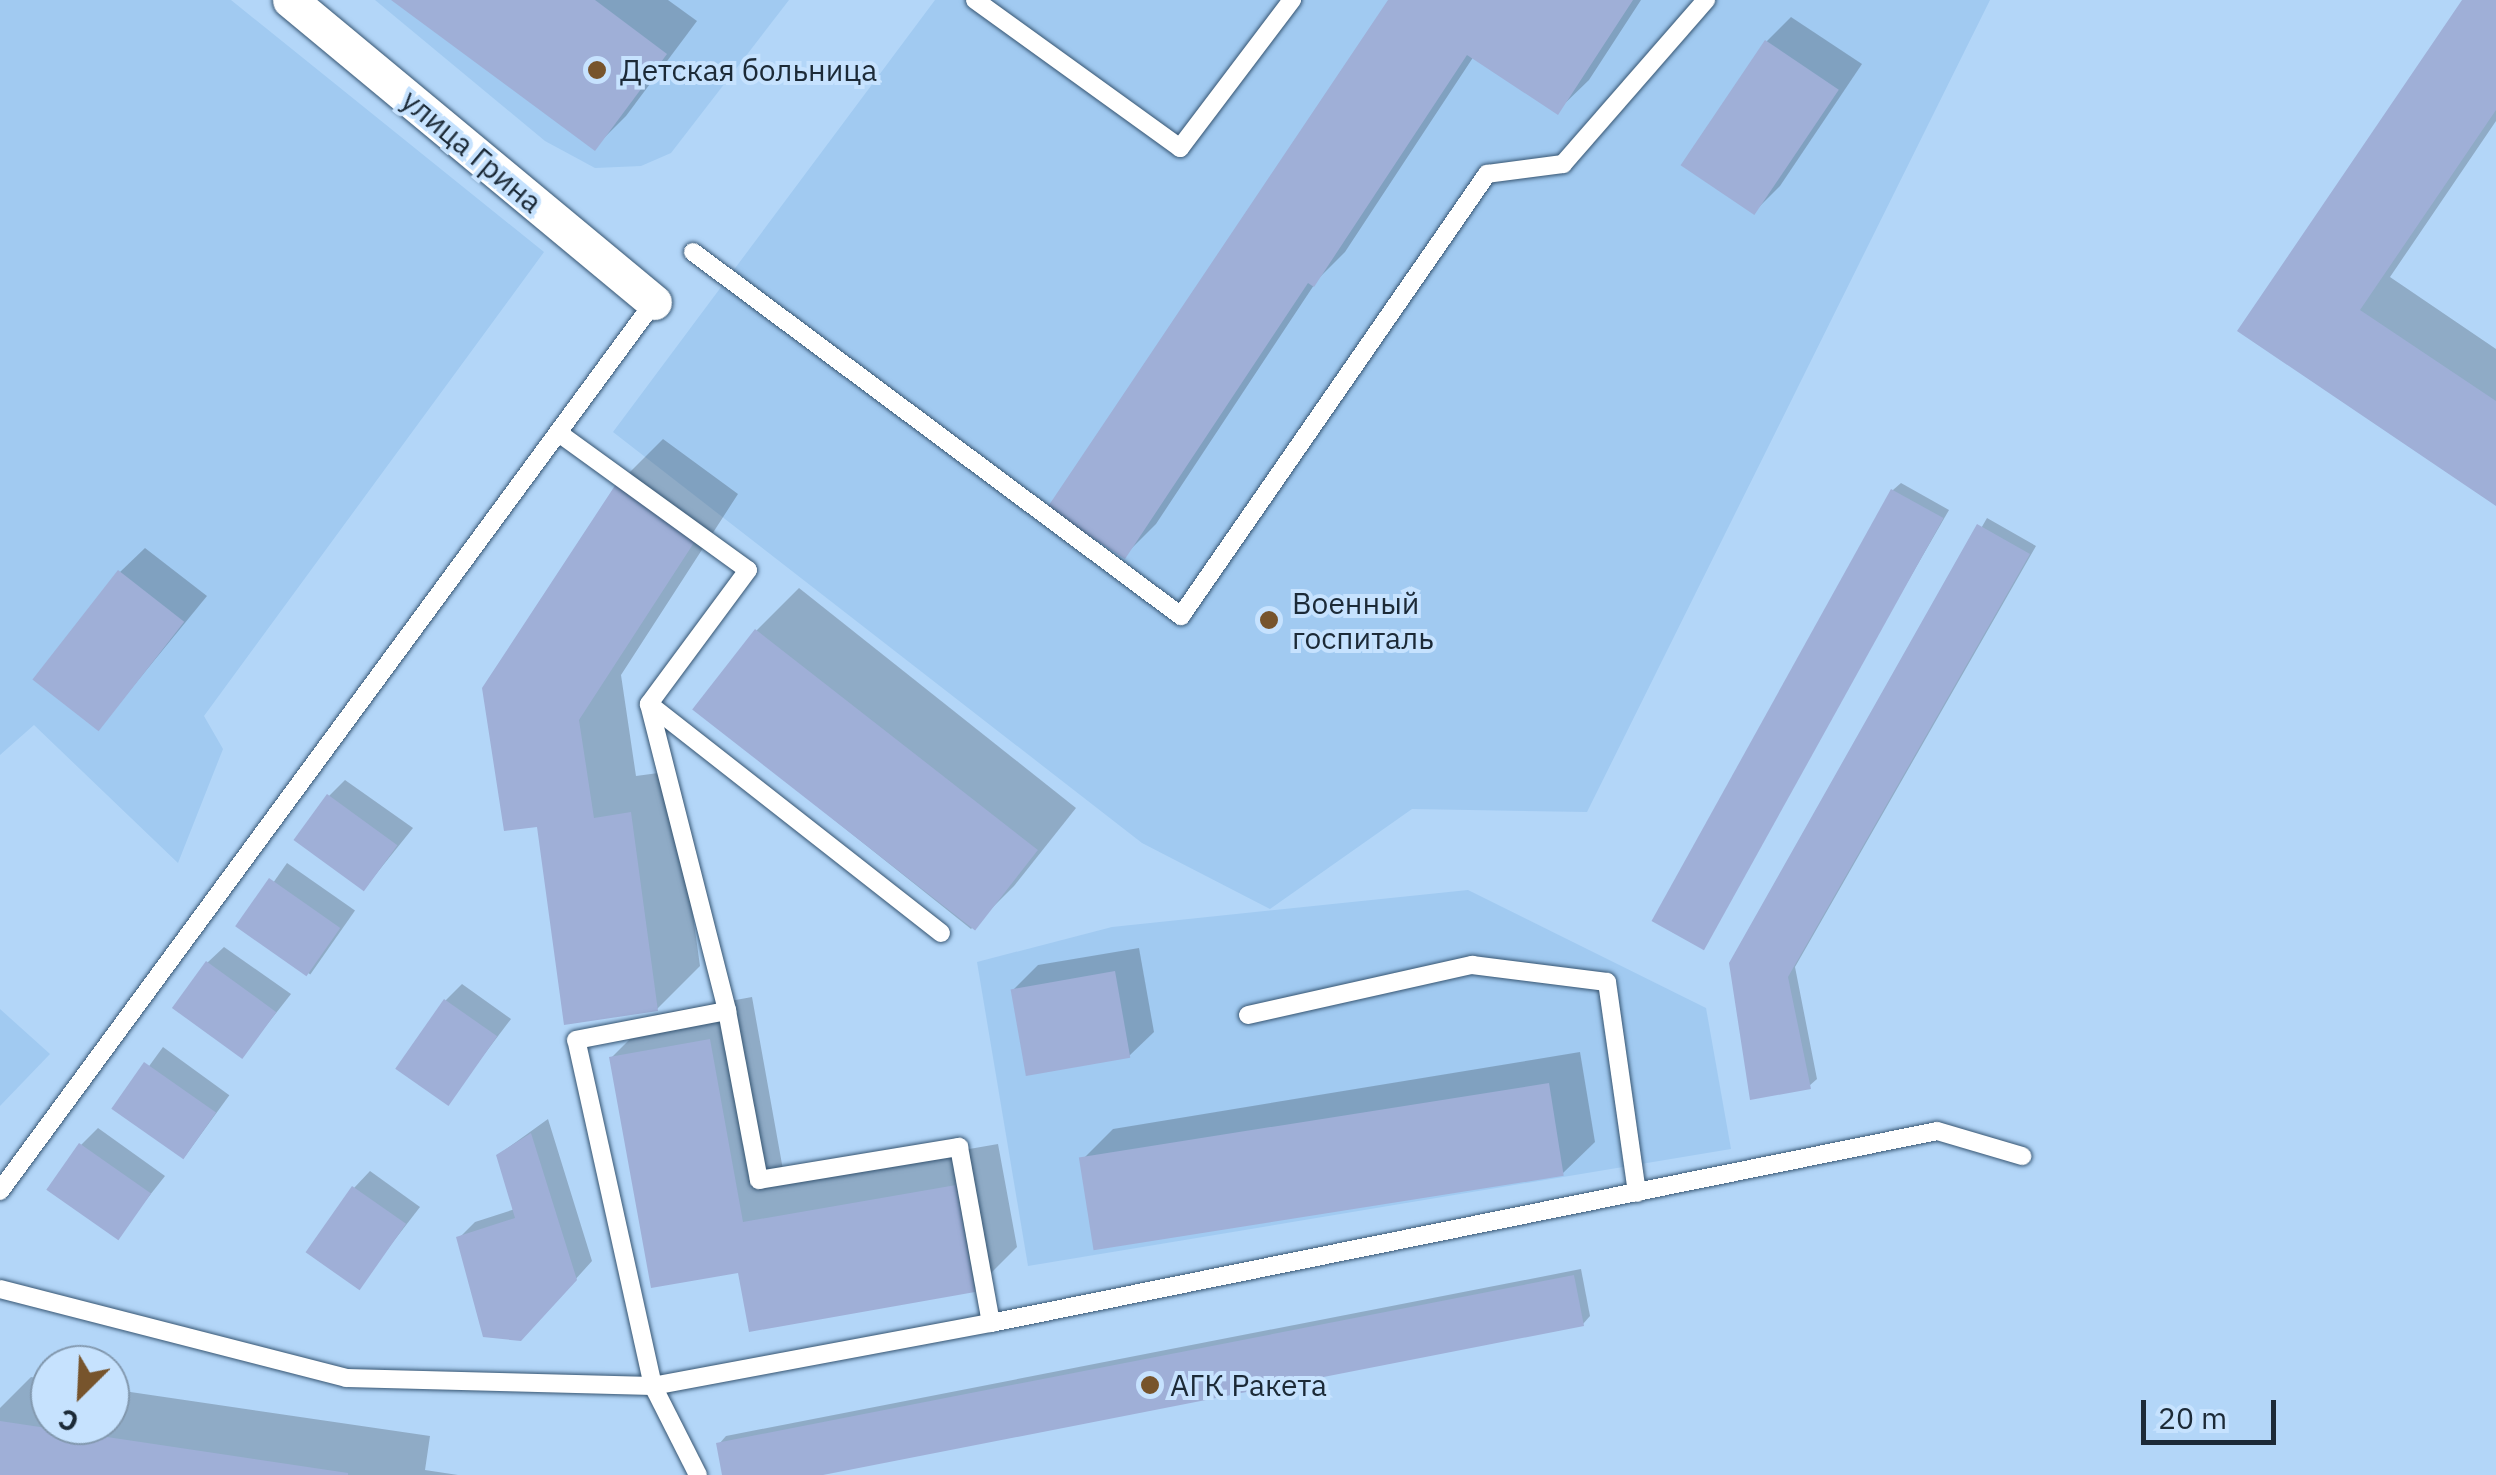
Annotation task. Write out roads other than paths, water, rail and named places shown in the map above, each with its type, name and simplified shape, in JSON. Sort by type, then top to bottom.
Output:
[{"type":"street","name":"улица Грина","points":[[290,0],[654,302]]},
{"type":"lane","points":[[975,0],[1180,148],[1292,0]]},
{"type":"lane","points":[[693,252],[1180,616],[1486,174],[1563,164],[1706,0]]},
{"type":"lane","points":[[0,1191],[654,302]]},
{"type":"lane","points":[[560,434],[748,570],[648,704]]},
{"type":"lane","points":[[648,704],[940,933]]},
{"type":"lane","points":[[648,704],[727,1011],[758,1180],[958,1147],[992,1322]]},
{"type":"lane","points":[[1248,1014],[1472,965],[1607,982],[1637,1194]]},
{"type":"lane","points":[[698,1475],[653,1386],[576,1040],[727,1011]]},
{"type":"lane","points":[[0,1289],[346,1378],[653,1386],[1637,1194],[1937,1131],[2022,1156]]},
{"type":"place","name":"Детская больница","points":[[597,70]]},
{"type":"place","name":"Военный госпиталь","points":[[1269,620]]},
{"type":"place","name":"АГК Ракета","points":[[1150,1385]]}]
